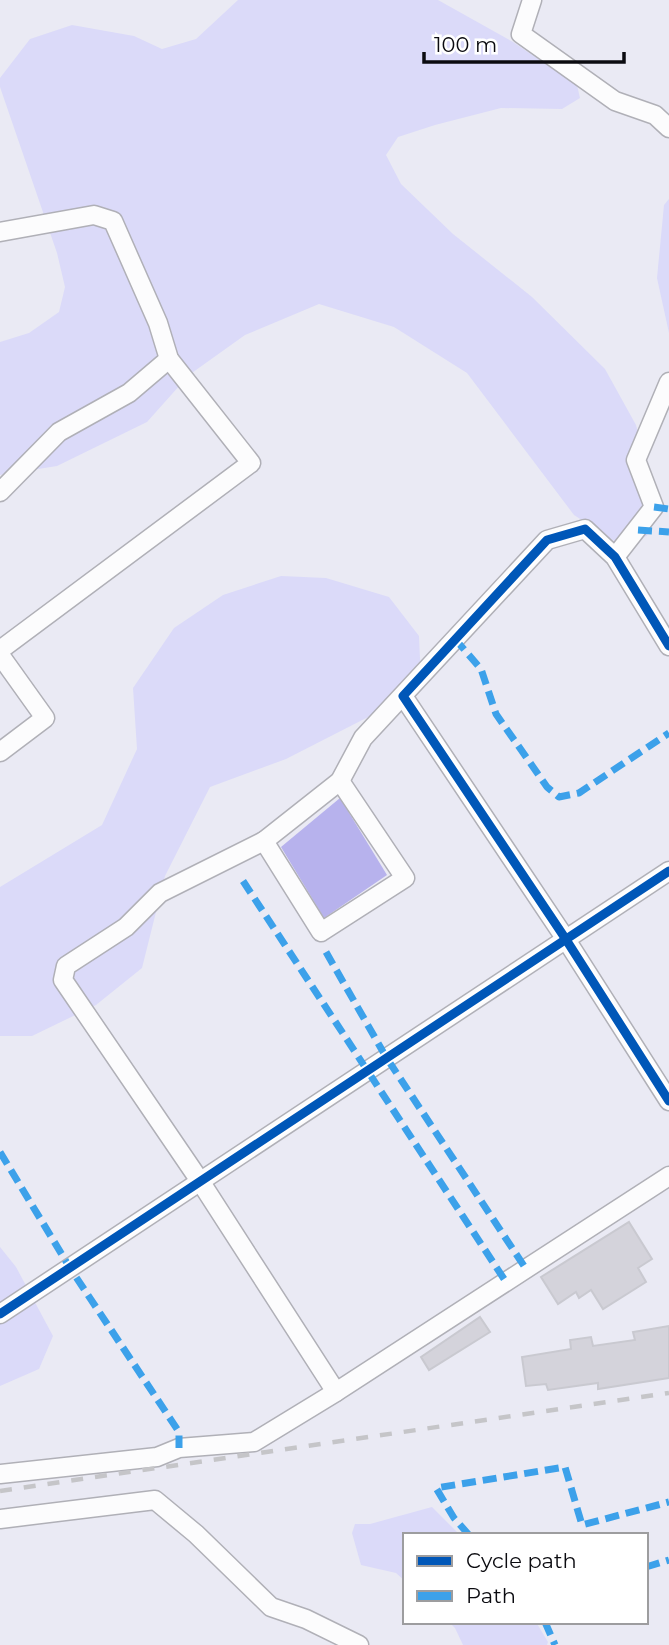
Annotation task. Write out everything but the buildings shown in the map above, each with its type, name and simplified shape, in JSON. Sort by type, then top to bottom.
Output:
[{"type":"street","points":[[532,0],[521,34],[615,101],[654,115],[669,128]]},
{"type":"street","points":[[0,232],[94,215],[113,221],[158,323],[169,359],[251,463],[0,650]]},
{"type":"street","points":[[0,492],[59,432],[130,393],[169,359]]},
{"type":"street","points":[[615,558],[654,507],[636,460],[669,382]]},
{"type":"street","points":[[336,1392],[200,1181],[63,980],[66,966],[126,927],[160,893],[264,841],[340,780],[363,738],[547,540],[585,529],[615,558],[669,646]]},
{"type":"street","points":[[0,655],[44,718],[0,752]]},
{"type":"street","points":[[403,696],[565,938],[669,1101]]},
{"type":"street","points":[[264,841],[321,932],[405,878],[340,780]]},
{"type":"street","points":[[0,1314],[669,871]]},
{"type":"street","points":[[0,1474],[157,1457],[179,1448],[254,1442],[336,1392],[669,1176]]},
{"type":"street","points":[[0,1519],[155,1500],[196,1534],[271,1608],[306,1619],[359,1645]]},
{"type":"shaded area","points":[[238,0],[438,0],[513,42],[577,85],[580,98],[562,109],[501,108],[435,125],[398,137],[386,155],[401,184],[453,234],[532,297],[605,369],[636,425],[657,499],[647,536],[619,544],[574,515],[467,373],[394,327],[319,304],[245,335],[189,375],[147,422],[57,466],[0,475],[0,342],[29,333],[59,312],[65,287],[57,253],[0,87],[0,78],[30,39],[72,25],[134,36],[162,49],[196,39]]},
{"type":"shaded area","points":[[669,199],[669,333],[657,278],[664,205]]},
{"type":"shaded area","points":[[281,576],[326,578],[389,597],[419,636],[421,681],[376,713],[286,759],[210,787],[165,876],[142,968],[96,1005],[32,1036],[0,1036],[0,887],[102,825],[137,749],[133,688],[174,628],[223,595]]},
{"type":"shaded area","points":[[340,798],[387,875],[324,918],[281,847]]},
{"type":"shaded area","points":[[0,1247],[16,1267],[53,1336],[39,1369],[0,1386]]},
{"type":"shaded area","points":[[432,1507],[458,1533],[403,1533],[403,1579],[396,1573],[361,1565],[352,1533],[355,1524],[370,1524]]},
{"type":"shaded area","points":[[451,1624],[537,1624],[548,1642],[547,1645],[463,1645]]},
{"type":"railway","points":[[0,1491],[669,1393]]},
{"type":"marked path","points":[[654,507],[669,509]]},
{"type":"marked path","points":[[638,530],[669,532]]},
{"type":"marked path","points":[[455,639],[481,669],[496,714],[547,787],[559,797],[579,793],[669,733]]},
{"type":"marked path","points":[[243,881],[506,1282]]},
{"type":"marked path","points":[[326,952],[386,1057],[526,1269]]},
{"type":"marked path","points":[[0,1152],[70,1268],[179,1432],[179,1448]]},
{"type":"marked path","points":[[467,1533],[454,1518],[436,1488],[565,1467],[582,1525],[669,1502]]},
{"type":"marked path","points":[[648,1566],[669,1560]]},
{"type":"marked path","points":[[546,1624],[555,1645]]},
{"type":"cycle path","points":[[669,646],[615,557],[585,529],[547,540],[403,696],[565,938],[669,1101]]},
{"type":"cycle path","points":[[0,1314],[669,871]]}]
